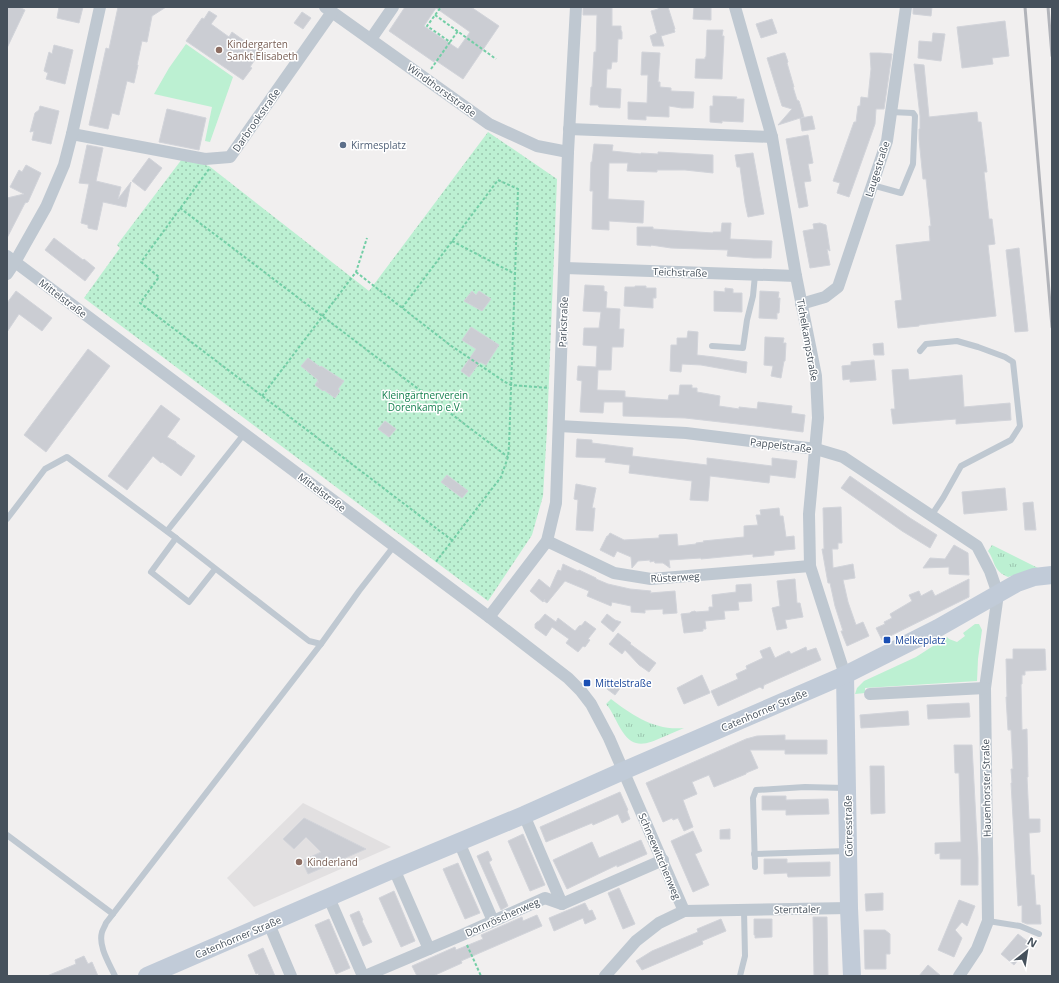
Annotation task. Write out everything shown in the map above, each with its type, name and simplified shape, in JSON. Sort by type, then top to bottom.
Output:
[{"type":"street","points":[[7,274],[11,259],[46,208],[64,165],[100,7]]},
{"type":"street","points":[[371,39],[393,7]]},
{"type":"street","name":"Parkstraße","points":[[489,617],[547,541],[556,503],[568,152],[576,7]]},
{"type":"street","name":"Tichelkampstraße","points":[[735,7],[772,137],[801,304],[816,376],[818,418],[809,514],[810,566],[845,675]]},
{"type":"street","name":"Laugestraße","points":[[801,304],[826,297],[838,287],[887,141],[906,7]]},
{"type":"street","name":"Darbrookstraße","points":[[72,134],[205,159],[230,157],[329,10]]},
{"type":"street","name":"Windthorststraße","points":[[329,10],[489,124],[537,146],[568,152]]},
{"type":"street","points":[[569,129],[772,137]]},
{"type":"street","name":"Mittelstraße","points":[[11,259],[489,617],[568,678],[582,691],[591,704],[609,738],[623,771]]},
{"type":"street","name":"Teichstraße","points":[[565,268],[796,276]]},
{"type":"street","name":"Pappelstraße","points":[[558,426],[686,433],[816,449],[843,457],[977,546],[990,571],[998,594]]},
{"type":"street","name":"Rüsterweg","points":[[547,541],[614,573],[651,579],[810,566]]},
{"type":"street","name":"Catenhorner Straße","points":[[147,976],[524,815],[845,675],[938,628],[1017,583],[1034,577],[1052,575]]},
{"type":"street","name":"Hauenhorster Straße","points":[[959,976],[977,949],[988,921],[985,688],[998,594]]},
{"type":"street","name":"Görresstraße","points":[[845,675],[849,908],[852,976]]},
{"type":"street","points":[[870,694],[985,688]]},
{"type":"street","name":"Schneewittchenweg","points":[[605,976],[636,941],[659,923],[684,911],[623,771]]},
{"type":"street","points":[[524,815],[562,904],[662,860]]},
{"type":"street","points":[[459,842],[493,921]]},
{"type":"street","points":[[394,870],[429,949]]},
{"type":"street","points":[[329,898],[364,976]]},
{"type":"street","name":"Dornröschenweg","points":[[364,976],[462,935],[544,898],[562,904]]},
{"type":"street","name":"Sterntaler","points":[[684,911],[849,908]]},
{"type":"street","points":[[269,924],[291,976]]},
{"type":"lane","points":[[872,185],[901,193],[913,164],[915,116],[913,113],[891,112]]},
{"type":"lane","points":[[712,346],[743,348],[747,320],[753,296],[755,275]]},
{"type":"lane","points":[[920,351],[926,344],[957,341],[1005,357],[1013,362],[1020,426],[1011,440],[961,466],[943,498],[930,516]]},
{"type":"lane","points":[[167,532],[244,434]]},
{"type":"lane","points":[[7,519],[45,469],[67,457],[176,538],[309,641],[321,644]]},
{"type":"lane","points":[[176,538],[151,572],[189,602],[215,569]]},
{"type":"lane","points":[[114,976],[103,947],[102,932],[106,923],[321,644],[394,546]]},
{"type":"lane","points":[[755,867],[753,798],[756,790],[805,787],[847,788]]},
{"type":"lane","points":[[7,835],[113,914]]},
{"type":"lane","points":[[754,854],[848,851]]},
{"type":"lane","points":[[740,976],[745,956],[744,910]]},
{"type":"lane","points":[[988,921],[1020,926],[1039,934]]},
{"type":"path","points":[[441,7],[427,26],[450,42]]},
{"type":"path","points":[[435,15],[496,59]]},
{"type":"path","points":[[425,78],[458,31]]},
{"type":"path","points":[[209,158],[212,166],[140,262],[159,277],[140,303],[453,541]]},
{"type":"path","points":[[402,308],[498,180],[518,189],[508,457],[501,477],[429,572]]},
{"type":"path","points":[[180,208],[508,457]]},
{"type":"path","points":[[262,396],[356,272],[367,238]]},
{"type":"path","points":[[452,241],[515,274]]},
{"type":"path","points":[[356,272],[450,345],[505,382],[511,384],[560,389]]},
{"type":"path","points":[[462,935],[481,976]]},
{"type":"shaded area","name":"Kinderland","points":[[303,803],[391,847],[254,907],[227,878]]},
{"type":"green space","points":[[186,44],[233,77],[210,142],[205,141],[212,107],[154,94],[169,68]]},
{"type":"green space","name":"Kleingärtnerverein Dorenkamp e.V.","points":[[488,132],[557,179],[543,496],[532,535],[488,601],[84,298],[120,248],[117,245],[182,159],[209,166],[369,291]]},
{"type":"green space","points":[[992,545],[1038,568],[1008,577],[999,572],[995,566],[988,551]]},
{"type":"green space","points":[[975,624],[979,624],[982,630],[977,681],[865,688],[865,693],[855,694],[857,688],[864,681],[916,657],[947,637],[957,642],[965,636],[963,633]]},
{"type":"green space","points":[[611,699],[644,721],[663,727],[684,728],[652,742],[641,744],[636,743],[631,741],[622,731],[611,710],[606,704]]},
{"type":"building","points":[[7,7],[19,7],[25,10],[7,48]]},
{"type":"building","points":[[59,7],[83,7],[79,23],[57,18]]},
{"type":"building","points":[[118,7],[166,7],[152,16],[147,42],[142,41],[134,83],[127,81],[119,115],[112,113],[108,129],[89,125],[106,48],[109,49]]},
{"type":"building","points":[[405,7],[471,7],[499,26],[463,79],[435,60],[434,62],[389,31]],"holes":[[[436,8],[470,32],[458,49],[424,26]]]},
{"type":"building","points":[[583,7],[612,7],[612,26],[621,26],[622,39],[618,39],[617,62],[612,62],[611,69],[607,69],[606,88],[621,89],[620,108],[590,105],[594,52],[596,52],[597,15],[583,15]]},
{"type":"building","points":[[659,7],[668,7],[675,32],[661,36],[664,46],[653,46],[650,36],[657,33],[651,11],[658,9]]},
{"type":"building","points":[[694,7],[711,7],[711,20],[693,19]]},
{"type":"building","points":[[913,7],[932,7],[931,16],[913,14]]},
{"type":"building","name":"Kindergarten Sankt Elisabeth","points":[[209,11],[217,16],[211,24],[229,37],[232,32],[260,52],[250,67],[252,68],[243,80],[186,41],[202,18],[204,19]]},
{"type":"building","points":[[302,12],[311,18],[303,29],[294,23]]},
{"type":"building","points":[[772,19],[777,33],[761,38],[756,24]]},
{"type":"building","points":[[1005,21],[1009,56],[992,58],[993,64],[962,68],[957,27]]},
{"type":"building","points":[[707,30],[723,30],[722,79],[695,78],[696,59],[705,59],[706,57]]},
{"type":"building","points":[[933,33],[945,34],[941,61],[918,58],[919,41],[932,42]]},
{"type":"building","points":[[54,45],[73,50],[65,84],[46,79],[48,73],[44,71],[49,52],[52,54]]},
{"type":"building","points":[[642,52],[660,53],[658,82],[660,82],[660,87],[671,88],[671,91],[694,92],[693,108],[669,106],[669,117],[646,116],[646,120],[628,119],[628,102],[647,103],[648,75],[641,75]]},
{"type":"building","points":[[785,53],[788,62],[793,87],[804,117],[801,118],[812,116],[815,129],[802,131],[800,118],[778,125],[792,109],[782,106],[767,58]]},
{"type":"building","points":[[870,53],[892,54],[884,109],[876,109],[875,124],[849,197],[837,193],[840,183],[833,181],[854,122],[856,122],[861,97],[868,98],[871,69]]},
{"type":"building","points":[[914,64],[924,65],[929,117],[977,112],[978,122],[981,122],[987,172],[984,172],[989,219],[992,219],[995,244],[988,245],[996,316],[898,328],[895,301],[902,300],[896,245],[930,241],[929,226],[931,226],[926,179],[923,179],[919,139],[920,116]]},
{"type":"building","points":[[713,96],[737,97],[736,99],[744,99],[743,122],[710,122],[710,106],[713,106]]},
{"type":"building","points":[[40,106],[59,111],[51,144],[32,140],[34,131],[30,132],[35,113],[39,110]]},
{"type":"building","points":[[167,109],[206,118],[199,150],[159,142]]},
{"type":"building","points":[[808,135],[813,163],[808,164],[811,181],[804,182],[808,206],[799,208],[786,139]]},
{"type":"building","points":[[594,144],[613,145],[612,151],[641,154],[658,154],[658,152],[713,155],[713,173],[685,170],[657,170],[657,172],[627,171],[628,163],[609,163],[608,199],[644,201],[643,223],[609,221],[609,230],[592,229],[593,191],[590,191],[591,162]]},
{"type":"building","points":[[87,145],[103,148],[96,181],[121,187],[118,199],[131,182],[126,207],[103,202],[97,230],[88,228],[88,225],[81,223],[89,184],[79,183]]},
{"type":"building","points":[[753,153],[764,214],[748,217],[740,167],[737,167],[735,155]]},
{"type":"building","points":[[149,158],[162,168],[145,191],[132,181]]},
{"type":"building","points":[[26,165],[41,173],[28,202],[25,203],[7,238],[7,198],[24,194],[10,187],[19,170],[22,172]]},
{"type":"building","points":[[722,223],[731,223],[730,239],[772,241],[771,258],[727,256],[728,250],[637,245],[637,227],[653,227],[653,229],[713,233],[721,232]]},
{"type":"building","points":[[820,223],[826,225],[830,251],[827,249],[830,265],[810,268],[803,231],[814,229],[813,224]]},
{"type":"building","points":[[54,238],[95,268],[85,281],[45,250]]},
{"type":"building","points":[[1019,248],[1028,331],[1015,332],[1006,250]]},
{"type":"building","points":[[585,285],[604,286],[604,291],[607,292],[606,308],[620,309],[619,329],[624,329],[623,347],[612,347],[611,370],[598,370],[597,390],[625,391],[625,397],[668,400],[669,395],[679,395],[680,385],[692,385],[692,388],[697,388],[697,392],[720,396],[719,406],[739,409],[739,407],[757,409],[758,402],[792,406],[791,413],[805,415],[803,432],[685,418],[623,416],[623,402],[604,402],[603,413],[580,412],[582,381],[577,380],[578,366],[596,367],[597,346],[583,345],[584,328],[599,328],[601,312],[583,311]]},
{"type":"building","points":[[635,286],[656,288],[656,298],[653,298],[653,308],[624,306],[625,287]]},
{"type":"building","points":[[725,288],[733,289],[733,293],[742,293],[742,312],[714,311],[714,291],[725,292]]},
{"type":"building","points":[[16,291],[52,318],[42,331],[19,314],[7,332],[7,303]]},
{"type":"building","points":[[472,291],[476,295],[479,291],[491,299],[482,311],[464,301]]},
{"type":"building","points":[[760,291],[779,292],[779,313],[777,313],[777,319],[759,318]]},
{"type":"building","points":[[471,327],[499,345],[486,365],[480,362],[469,377],[461,371],[476,349],[462,340]]},
{"type":"building","points":[[688,331],[698,332],[697,355],[747,362],[746,373],[701,365],[682,364],[681,372],[670,371],[671,345],[677,345],[677,338],[687,338]]},
{"type":"building","points":[[765,337],[784,338],[783,343],[786,343],[785,361],[781,378],[771,376],[773,366],[764,365]]},
{"type":"building","points":[[883,343],[884,355],[874,355],[873,344]]},
{"type":"building","points":[[88,349],[110,366],[46,452],[24,435]]},
{"type":"building","points":[[308,358],[344,381],[338,389],[340,391],[335,398],[315,385],[318,380],[301,366]]},
{"type":"building","points":[[874,360],[876,380],[850,382],[850,379],[843,380],[842,366],[851,365],[851,362]]},
{"type":"building","points":[[908,369],[909,380],[962,375],[964,407],[1010,403],[1011,420],[956,424],[956,419],[893,424],[891,409],[895,409],[892,370]]},
{"type":"building","points":[[161,405],[180,419],[167,437],[195,456],[181,476],[153,456],[127,490],[108,476]]},
{"type":"building","points":[[385,421],[396,429],[389,437],[378,429]]},
{"type":"building","points":[[577,439],[592,440],[592,443],[633,448],[632,456],[707,465],[707,458],[772,466],[772,458],[797,461],[795,478],[770,475],[769,483],[710,476],[708,501],[690,500],[692,481],[629,473],[630,465],[605,462],[606,458],[576,457]]},
{"type":"building","points":[[447,475],[468,491],[462,498],[441,482]]},
{"type":"building","points":[[850,476],[937,535],[930,548],[902,531],[841,488]]},
{"type":"building","points":[[576,484],[596,488],[592,508],[595,508],[593,531],[576,530],[578,500],[574,499]]},
{"type":"building","points":[[1005,488],[1007,510],[964,514],[962,492]]},
{"type":"building","points":[[1033,502],[1036,530],[1025,530],[1023,503]]},
{"type":"building","points":[[841,507],[842,543],[838,543],[838,549],[832,549],[833,568],[853,564],[855,578],[843,580],[848,602],[856,625],[863,622],[869,636],[847,646],[841,631],[843,631],[830,583],[828,583],[822,549],[824,549],[823,508]]},
{"type":"building","points":[[779,508],[780,516],[783,516],[786,537],[794,536],[795,549],[774,551],[774,555],[753,557],[753,554],[701,559],[669,560],[670,568],[663,563],[655,563],[654,561],[650,562],[650,560],[638,561],[632,568],[631,557],[617,551],[614,557],[600,550],[610,533],[624,540],[659,538],[659,535],[677,534],[678,546],[696,544],[704,542],[703,541],[744,537],[744,526],[758,525],[756,515],[761,515],[760,510]]},
{"type":"building","points":[[954,545],[968,553],[969,575],[949,574],[949,567],[923,568],[930,558],[945,559]]},
{"type":"building","points":[[563,564],[608,584],[630,589],[651,591],[650,593],[675,591],[677,613],[663,614],[663,609],[645,610],[645,613],[631,612],[631,606],[612,602],[611,606],[587,596],[589,591],[565,581],[547,603],[544,601],[545,599],[543,602],[530,591],[539,579],[550,588],[558,570],[561,571]]},
{"type":"building","points":[[795,579],[797,603],[800,603],[803,617],[785,620],[787,628],[777,630],[772,608],[780,606],[777,581]]},
{"type":"building","points":[[969,579],[969,597],[882,640],[876,628],[885,624],[884,622],[892,618],[890,614],[912,601],[909,595],[919,591],[921,596],[932,590],[935,596]]},
{"type":"building","points":[[751,584],[752,601],[738,602],[739,610],[724,611],[725,619],[705,621],[706,629],[703,629],[703,631],[684,633],[681,614],[695,611],[709,611],[709,607],[713,607],[712,595],[736,592],[736,585]]},
{"type":"building","points":[[545,614],[556,622],[558,618],[575,631],[585,621],[596,629],[588,639],[590,640],[585,647],[583,646],[578,652],[566,643],[569,639],[552,627],[546,636],[535,628],[535,624]]},
{"type":"building","points":[[607,614],[615,620],[621,622],[613,632],[601,622]]},
{"type":"building","points":[[618,633],[656,663],[649,672],[639,665],[625,650],[622,654],[609,644]]},
{"type":"building","points":[[770,647],[775,658],[789,651],[791,654],[806,647],[807,651],[816,648],[821,660],[764,685],[763,689],[760,687],[718,706],[711,691],[738,679],[736,674],[747,669],[746,666],[763,658],[760,651]]},
{"type":"building","points":[[1013,649],[1045,649],[1046,670],[1025,671],[1025,675],[1022,675],[1021,684],[1022,730],[1027,729],[1029,819],[1040,819],[1040,832],[1029,833],[1031,875],[1034,875],[1036,905],[1040,905],[1041,924],[1027,924],[1022,922],[1022,905],[1018,906],[1011,783],[1011,769],[1013,769],[1011,730],[1008,730],[1006,697],[1006,659],[1013,659]]},
{"type":"building","points":[[702,675],[710,693],[684,704],[677,688]]},
{"type":"building","points":[[613,681],[621,687],[615,695],[607,689]]},
{"type":"building","points":[[969,703],[970,717],[928,719],[927,705]]},
{"type":"building","points":[[908,711],[909,725],[861,728],[860,715]]},
{"type":"building","points":[[785,735],[785,740],[827,740],[827,754],[785,754],[785,750],[750,750],[758,768],[714,787],[709,775],[692,782],[697,794],[683,800],[693,827],[684,831],[678,818],[673,820],[672,818],[663,822],[646,783],[746,739],[757,736]]},
{"type":"building","points":[[954,745],[972,745],[978,885],[961,885],[961,859],[940,859],[940,853],[935,854],[935,843],[961,842],[959,773],[955,773]]},
{"type":"building","points":[[870,766],[884,766],[885,813],[871,814]]},
{"type":"building","points":[[620,792],[628,810],[630,819],[622,823],[618,814],[546,842],[540,827]]},
{"type":"building","points":[[762,796],[786,796],[786,800],[828,799],[829,814],[786,815],[786,810],[762,810]]},
{"type":"building","points":[[304,818],[366,849],[308,874],[302,861],[321,852],[306,837],[294,849],[283,839]]},
{"type":"building","points":[[730,829],[730,839],[720,839],[720,830]]},
{"type":"building","points":[[693,831],[702,851],[695,854],[709,885],[693,892],[671,841]]},
{"type":"building","points":[[523,834],[545,885],[530,891],[508,841]]},
{"type":"building","points":[[641,840],[647,854],[617,867],[617,865],[567,889],[553,860],[592,842],[599,858]]},
{"type":"building","points":[[488,851],[492,860],[489,862],[508,906],[501,910],[477,856]]},
{"type":"building","points":[[764,859],[787,859],[787,863],[830,862],[830,876],[788,877],[787,873],[764,874]]},
{"type":"building","points":[[458,863],[480,913],[465,919],[443,869]]},
{"type":"building","points":[[619,888],[635,924],[623,929],[608,893]]},
{"type":"building","points":[[394,891],[415,941],[401,947],[379,898]]},
{"type":"building","points":[[883,893],[883,910],[866,911],[865,894]]},
{"type":"building","points":[[959,900],[975,906],[967,926],[962,922],[955,930],[962,938],[954,957],[938,950]]},
{"type":"building","points":[[585,903],[589,911],[592,910],[596,919],[585,924],[583,918],[554,931],[549,918]]},
{"type":"building","points":[[359,911],[372,942],[363,946],[350,915]]},
{"type":"building","points":[[537,915],[542,926],[461,961],[462,963],[433,976],[417,976],[412,966],[455,947],[456,950],[483,939],[481,935],[522,917],[523,921]]},
{"type":"building","points":[[813,917],[827,917],[828,976],[814,976]]},
{"type":"building","points":[[329,919],[350,968],[336,974],[315,925]]},
{"type":"building","points":[[721,919],[726,931],[702,941],[703,944],[642,970],[636,961],[652,951],[698,932],[697,929]]},
{"type":"building","points":[[754,919],[772,919],[772,937],[755,938]]},
{"type":"building","points":[[864,930],[885,930],[890,934],[890,954],[886,954],[886,969],[865,969]]},
{"type":"building","points":[[1018,934],[1031,944],[1014,965],[1001,954]]},
{"type":"building","points":[[263,948],[275,976],[259,976],[258,973],[256,974],[248,955]]},
{"type":"building","points":[[84,956],[88,964],[92,962],[98,976],[47,976],[76,964],[75,960]]},
{"type":"building","points":[[928,965],[941,976],[919,976]]},
{"type":"railway","points":[[1025,7],[1052,327]]},
{"type":"railway","points":[[1048,7],[1052,56]]},
{"type":"place","name":"Kindergarten Sankt Elisabeth","points":[[219,50]]},
{"type":"place","name":"Kirmesplatz","points":[[343,145]]},
{"type":"place","name":"Melkeplatz","points":[[887,640]]},
{"type":"place","name":"Mittelstraße","points":[[587,683]]},
{"type":"place","name":"Kinderland","points":[[299,862]]}]
